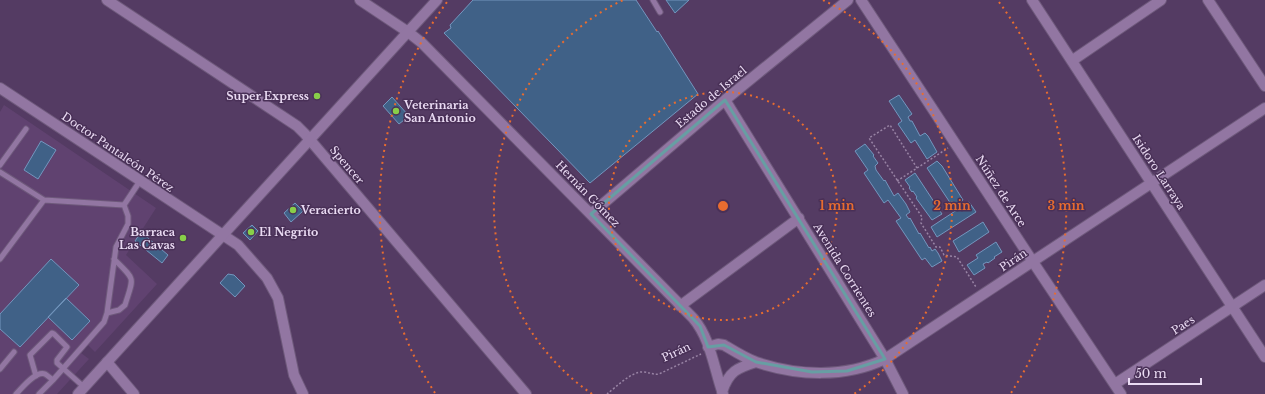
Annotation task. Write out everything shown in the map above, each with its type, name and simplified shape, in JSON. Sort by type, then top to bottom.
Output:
[{"type":"street","name":"Spencer","points":[[107,0],[297,126],[310,139],[526,394]]},
{"type":"street","name":"Hernán Gómez","points":[[360,0],[422,43],[700,326],[723,393]]},
{"type":"street","points":[[81,391],[437,0]]},
{"type":"street","name":"Estado de Israel","points":[[591,214],[724,100],[848,0]]},
{"type":"street","name":"Núñez de Arce","points":[[861,0],[1033,262],[1122,394]]},
{"type":"street","name":"Isidoro Larraya","points":[[1032,0],[1265,357]]},
{"type":"street","points":[[1072,60],[1161,0]]},
{"type":"street","points":[[1208,0],[1265,86]]},
{"type":"street","name":"Doctor Pantaleón Pérez","points":[[0,88],[238,245],[252,260],[272,286],[278,298],[294,375],[304,394]]},
{"type":"street","name":"Avenida Corrientes","points":[[724,100],[885,358],[903,394]]},
{"type":"street","name":"Pirán","points":[[708,347],[718,344],[724,345],[756,362],[790,370],[833,373],[865,368],[885,358],[981,296],[1265,108]]},
{"type":"street","points":[[680,306],[799,218]]},
{"type":"street","name":"Paes","points":[[1115,384],[1265,285]]},
{"type":"street","points":[[107,362],[134,394]]},
{"type":"street","name":"Hernán Gómez","points":[[723,393],[727,381],[733,372],[739,368],[756,362]]},
{"type":"lane","points":[[653,0],[660,12]]},
{"type":"lane","points":[[0,165],[26,128]]},
{"type":"lane","points":[[0,172],[44,200],[124,206]]},
{"type":"lane","points":[[124,206],[140,181]]},
{"type":"lane","points":[[0,259],[44,200]]},
{"type":"lane","points":[[39,394],[104,322],[107,313],[116,247],[128,224],[128,216],[124,206]]},
{"type":"lane","points":[[107,313],[125,306],[132,282],[130,275],[114,259]]},
{"type":"lane","points":[[36,376],[30,355],[52,333],[67,345],[67,349],[56,361],[81,391]]},
{"type":"lane","points":[[0,369],[14,352]]},
{"type":"lane","points":[[16,394],[36,376],[43,373],[52,380]]},
{"type":"path","points":[[917,168],[890,125],[869,138],[922,217],[921,223],[936,246],[940,247],[944,255],[957,257],[981,296]]},
{"type":"path","points":[[897,181],[955,143]]},
{"type":"path","name":"Pirán","points":[[607,394],[637,372],[654,375],[659,374],[701,354],[708,347]]},
{"type":"highlighted area","points":[[725,100],[885,359],[847,371],[812,372],[756,362],[724,345],[708,347],[700,326],[591,214]]},
{"type":"shaded area","points":[[4,105],[156,208],[126,255],[157,284],[95,352],[88,345],[81,353],[89,359],[57,394],[0,394],[0,112]]},
{"type":"building","points":[[473,0],[636,0],[657,32],[658,31],[698,94],[590,183],[444,33],[451,28],[450,25]]},
{"type":"building","points":[[666,0],[689,0],[675,13]]},
{"type":"building","points":[[899,95],[912,114],[908,117],[910,121],[912,121],[920,136],[925,133],[937,152],[927,159],[915,140],[911,143],[898,124],[902,121],[889,101]]},
{"type":"building","name":"Veterinaria San Antonio","points":[[392,97],[409,116],[399,124],[383,106]]},
{"type":"building","points":[[41,141],[56,150],[38,179],[24,170]]},
{"type":"building","points":[[865,144],[874,155],[873,156],[878,163],[875,166],[876,170],[884,181],[885,180],[894,196],[898,193],[906,204],[910,212],[906,215],[909,219],[910,218],[929,248],[930,247],[932,251],[935,249],[938,253],[942,261],[932,267],[925,258],[922,260],[896,221],[901,218],[888,200],[884,203],[864,173],[868,170],[855,151]]},
{"type":"building","points":[[937,161],[942,166],[963,200],[953,207],[927,168]]},
{"type":"building","points":[[915,173],[942,214],[932,220],[905,180]]},
{"type":"building","points":[[969,202],[976,212],[937,237],[931,227]]},
{"type":"building","points":[[295,203],[303,211],[291,222],[284,213]]},
{"type":"building","points":[[983,222],[989,232],[959,252],[953,241]]},
{"type":"building","name":"El Negrito","points":[[252,225],[258,231],[250,240],[243,233]]},
{"type":"building","points":[[141,232],[168,255],[162,263],[135,241]]},
{"type":"building","points":[[996,242],[1002,252],[988,263],[983,264],[985,268],[974,275],[967,265],[978,258],[976,255]]},
{"type":"building","points":[[51,259],[79,285],[20,347],[0,329],[0,314]]},
{"type":"building","points":[[228,274],[234,275],[245,286],[235,297],[220,283]]},
{"type":"building","points":[[66,298],[90,321],[72,340],[48,317]]},
{"type":"place","name":"Super Express","points":[[317,96]]},
{"type":"place","name":"Veterinaria San Antonio","points":[[396,111]]},
{"type":"place","name":"Veracierto","points":[[293,210]]},
{"type":"place","name":"El Negrito","points":[[251,232]]},
{"type":"place","name":"Barraca Las Cavas","points":[[183,238]]}]
